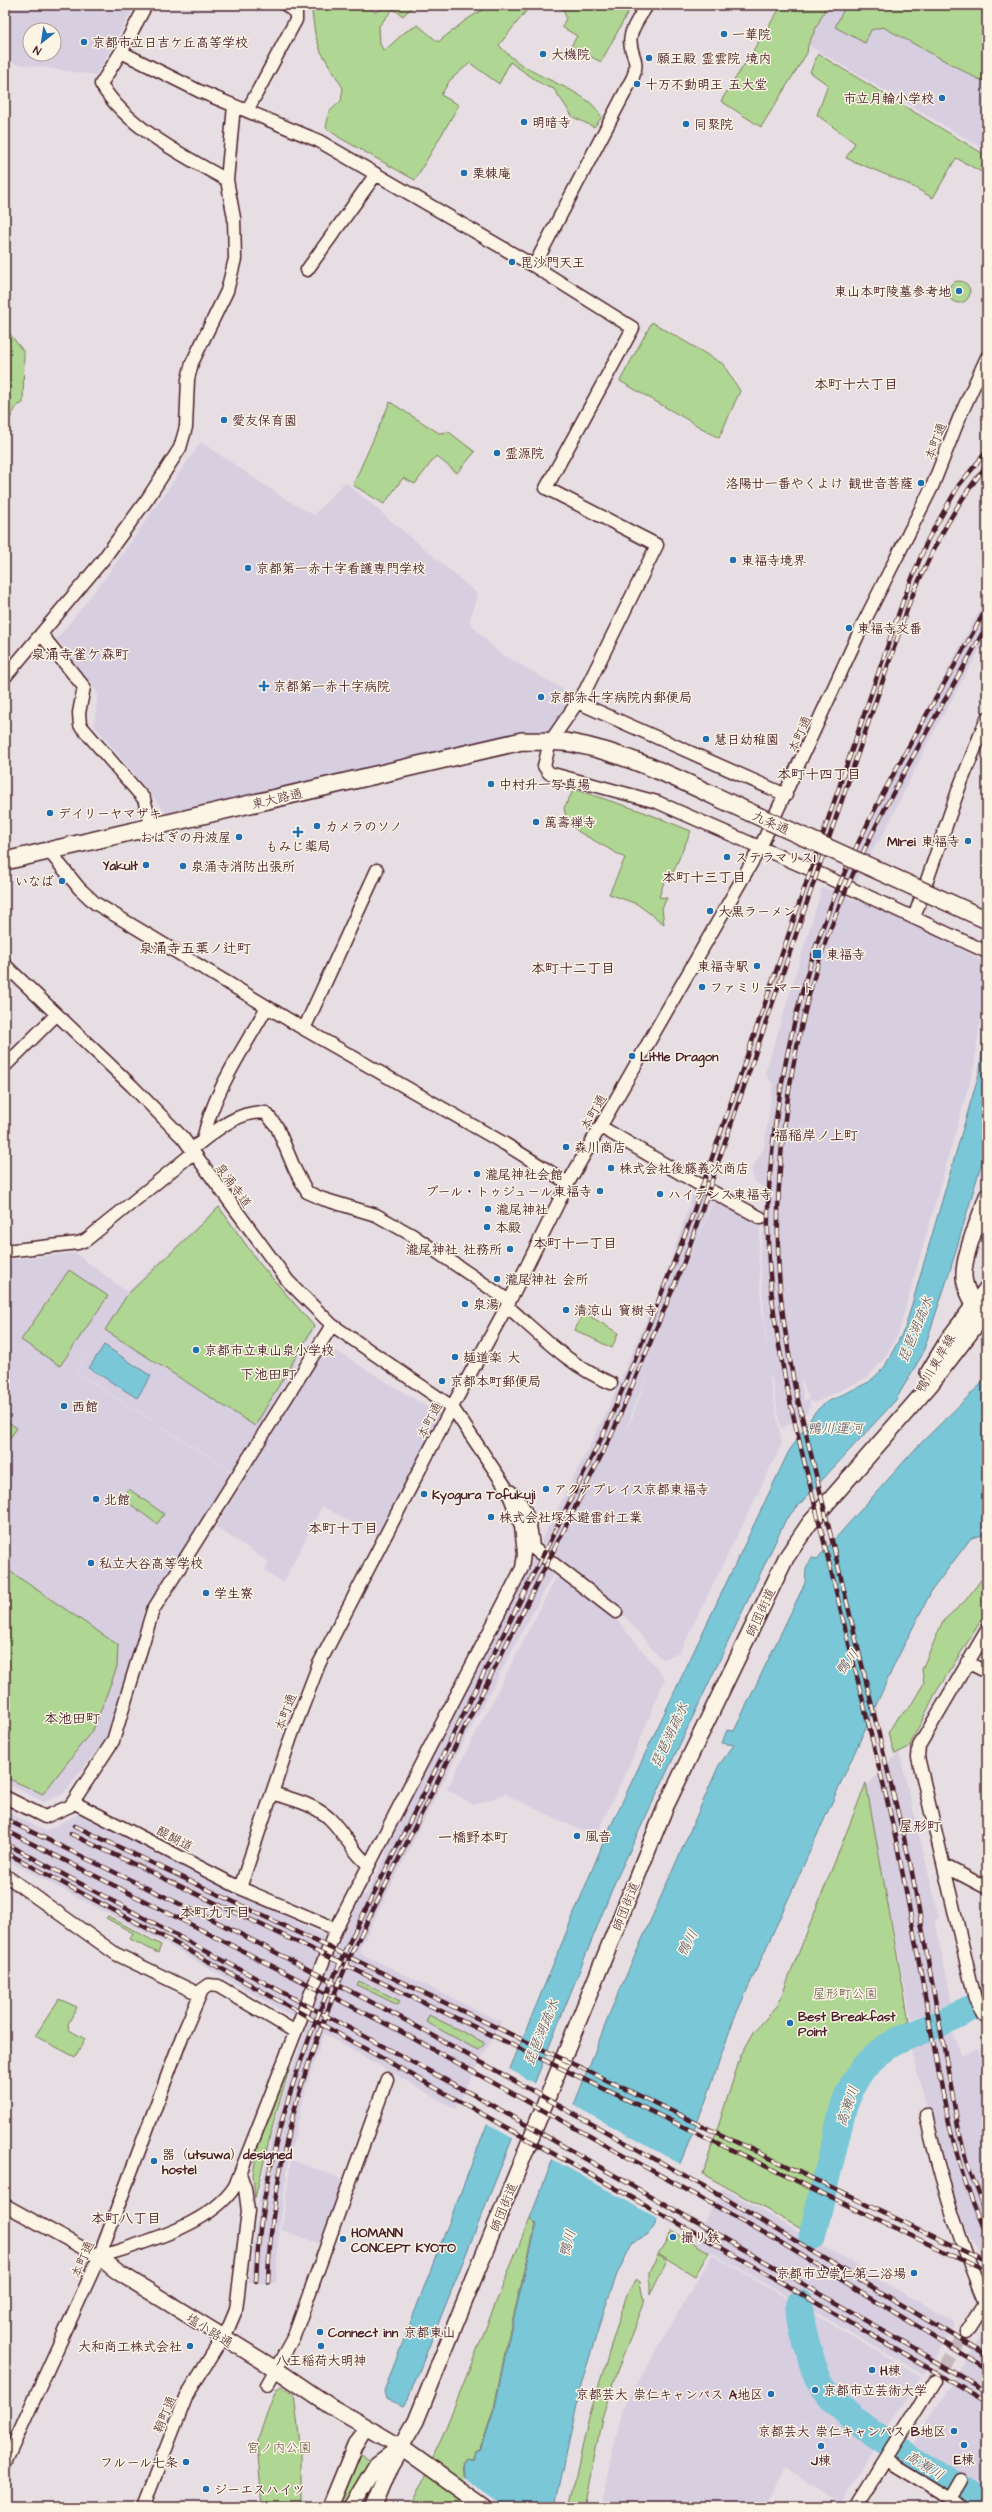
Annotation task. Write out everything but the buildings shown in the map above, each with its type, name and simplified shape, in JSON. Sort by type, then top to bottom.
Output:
[{"type":"main road","name":"東大路通","points":[[5,861],[522,741],[550,742]]},
{"type":"main road","name":"九条通","points":[[550,742],[569,742],[595,748],[630,760],[749,812],[987,920]]},
{"type":"street","points":[[146,5],[121,52],[100,84],[107,95],[150,134],[168,148],[227,180]]},
{"type":"street","points":[[247,111],[296,20],[296,12],[286,5]]},
{"type":"street","points":[[534,266],[633,78],[637,66],[631,48],[630,36],[647,5]]},
{"type":"street","points":[[121,52],[234,106],[319,140],[534,266],[633,328],[546,488],[657,545],[577,702],[550,742],[544,766],[549,773],[656,802],[987,952]]},
{"type":"street","points":[[5,677],[102,561],[148,498],[180,448],[186,427],[188,379],[192,363],[227,291],[236,260],[234,218],[227,180],[234,106]]},
{"type":"street","points":[[308,270],[376,174]]},
{"type":"street","name":"本町通","points":[[240,1888],[272,1793],[319,1664],[452,1407],[508,1304],[568,1183],[760,848],[786,795],[864,622],[932,487],[960,416],[987,357]]},
{"type":"street","points":[[41,634],[84,687],[79,713],[80,725],[144,799],[152,828]]},
{"type":"street","points":[[577,702],[786,795]]},
{"type":"street","points":[[914,918],[959,788],[987,718]]},
{"type":"street","points":[[49,851],[79,888],[95,903],[304,1029],[491,1136],[568,1183]]},
{"type":"street","points":[[304,1029],[377,870]]},
{"type":"street","name":"泉涌寺道","points":[[5,965],[132,1086],[183,1138],[288,1281],[332,1325],[452,1407]]},
{"type":"street","points":[[203,1140],[207,1120],[217,1096],[267,1007]]},
{"type":"street","points":[[5,1066],[56,1015]]},
{"type":"street","points":[[5,1251],[78,1243],[86,1240],[192,1151],[203,1140],[243,1116],[256,1111],[266,1113],[277,1127],[295,1170],[307,1192],[323,1199],[376,1214],[412,1235],[508,1304],[570,1360],[596,1377],[611,1383]]},
{"type":"street","points":[[600,1127],[761,1218]]},
{"type":"street","points":[[984,1314],[973,1304],[964,1276],[966,1263],[987,1196]]},
{"type":"street","name":"鴨川東岸線","points":[[913,1403],[948,1338],[987,1288]]},
{"type":"street","name":"鴨川東岸線","points":[[913,1403],[931,1384],[984,1314]]},
{"type":"street","points":[[5,1797],[45,1817],[70,1806],[73,1802],[113,1741],[153,1610],[332,1325]]},
{"type":"street","name":"師団街道","points":[[373,2507],[390,2466],[416,2421],[665,1808],[764,1601],[786,1558],[809,1524],[913,1403]]},
{"type":"street","points":[[99,2257],[203,2217],[228,2196],[240,2174],[251,2141],[294,2031],[336,1929],[522,1568],[524,1554],[521,1526],[507,1489],[452,1407]]},
{"type":"street","points":[[507,1489],[519,1498],[526,1512],[533,1548],[616,1612]]},
{"type":"street","points":[[985,2016],[975,1999],[945,1866],[919,1763],[918,1750],[967,1662],[987,1630]]},
{"type":"street","points":[[967,1662],[987,1672]]},
{"type":"street","points":[[272,1793],[304,1802],[329,1818],[353,1850],[369,1865]]},
{"type":"street","name":"醍醐道","points":[[73,1802],[240,1888],[336,1929]]},
{"type":"street","points":[[945,1866],[987,1888]]},
{"type":"street","points":[[7,1881],[116,1954],[199,1994],[205,1987],[218,1986],[294,2031]]},
{"type":"street","name":"本町通","points":[[6,2457],[99,2257],[199,1994]]},
{"type":"street","points":[[267,2386],[294,2336],[387,2079]]},
{"type":"street","points":[[926,2115],[938,2167],[956,2229],[986,2302],[966,2333]]},
{"type":"street","name":"鞘町通","points":[[143,2507],[187,2396],[222,2338],[236,2310],[248,2211],[246,2188],[240,2174]]},
{"type":"street","name":"塩小路通","points":[[5,2205],[99,2257],[118,2272],[222,2338],[277,2370],[366,2427],[402,2446],[413,2456],[486,2507]]},
{"type":"street","points":[[856,2507],[935,2382]]},
{"type":"street","points":[[330,2507],[355,2446],[366,2427]]},
{"type":"street","points":[[352,2507],[377,2464],[402,2446]]},
{"type":"street","points":[[888,2457],[951,2496],[963,2507]]},
{"type":"street","points":[[951,2496],[961,2480]]},
{"type":"shaded area","name":"京都市立日吉ケ丘高等学校","points":[[5,5],[135,5],[96,75],[5,62]]},
{"type":"shaded area","name":"市立月輪小学校","points":[[827,5],[987,5],[987,151],[808,45]]},
{"type":"shaded area","name":"京都第一赤十字病院","points":[[201,442],[282,497],[314,515],[345,482],[478,594],[469,622],[498,652],[575,696],[546,735],[512,736],[167,814],[94,725],[98,694],[57,639],[109,573]]},
{"type":"shaded area","points":[[987,596],[987,636],[928,742],[881,839],[876,843],[848,898],[856,901],[858,897],[919,924],[981,960],[982,1003],[974,1067],[898,1334],[884,1359],[868,1377],[815,1403],[809,1400],[811,1408],[808,1408],[808,1413],[781,1429],[772,1379],[769,1376],[782,1444],[680,1652],[663,1659],[659,1657],[618,1608],[559,1563],[459,1750],[358,1952],[501,2022],[455,2109],[324,2034],[307,2083],[288,2163],[278,2242],[276,2283],[249,2283],[261,2189],[272,2136],[285,2089],[307,2025],[179,1951],[5,1859],[5,1811],[46,1831],[79,1814],[339,1943],[362,1896],[367,1894],[386,1855],[386,1848],[606,1413],[667,1273],[696,1185],[713,1197],[690,1261],[715,1196],[761,1224],[758,1251],[761,1301],[767,1353],[760,1253],[763,1234],[765,1188],[755,1182],[751,1170],[764,1148],[773,1084],[765,1074],[822,888],[833,890],[859,836]],"holes":[[[648,1374],[632,1418],[624,1434],[647,1375]],[[800,1376],[809,1399],[804,1401]]]},
{"type":"shaded area","name":"私立大谷高等学校","points":[[219,1206],[260,1263],[315,1329],[234,1472],[76,1372],[94,1344],[75,1372],[234,1473],[208,1518],[144,1609],[129,1670],[108,1736],[63,1794],[44,1802],[5,1783],[5,1260],[75,1253],[127,1292]]},
{"type":"shaded area","name":"京都市立東山泉小学校","points":[[324,1347],[330,1347],[440,1415],[378,1537],[322,1506],[283,1583],[265,1571],[269,1562],[216,1527]]},
{"type":"shaded area","points":[[559,1572],[612,1614],[665,1678],[635,1752],[595,1837],[505,1794],[474,1805],[447,1789]]},
{"type":"shaded area","points":[[899,1752],[939,1917],[935,1921],[952,2003],[911,2019],[866,1787]]},
{"type":"shaded area","points":[[951,2024],[961,2056],[978,2049],[987,2077],[987,2265],[966,2230],[948,2183],[909,2044],[920,2041],[919,2037]]},
{"type":"shaded area","points":[[291,2160],[345,2180],[320,2244],[282,2230]]},
{"type":"shaded area","points":[[723,2188],[953,2322],[953,2328],[924,2375],[693,2242]]},
{"type":"shaded area","name":"京都芸大 崇仁キャンパス A地区","points":[[712,2255],[921,2377],[841,2503],[786,2469],[762,2507],[601,2507],[621,2411]]},
{"type":"shaded area","name":"京都芸大 崇仁キャンパス B地区","points":[[987,2327],[987,2498],[910,2449]]},
{"type":"green space","points":[[311,5],[367,5],[375,12],[390,5],[414,5],[403,16],[393,9],[379,26],[380,44],[384,51],[405,32],[418,25],[438,42],[466,20],[490,5],[531,5],[499,45],[520,64],[531,71],[565,87],[588,101],[602,117],[594,127],[573,117],[554,89],[543,85],[510,62],[499,84],[470,63],[450,80],[441,95],[459,105],[415,180],[340,138],[326,128],[329,112],[341,101],[343,88],[321,52],[315,34]]},
{"type":"green space","points":[[562,5],[632,5],[601,62],[571,46],[577,36],[562,27],[566,18]]},
{"type":"green space","points":[[782,5],[827,5],[808,45],[807,53],[761,127],[721,101]]},
{"type":"green space","points":[[842,5],[987,5],[987,81],[978,79],[883,27],[871,30],[865,43],[835,27],[845,7]]},
{"type":"green space","points":[[818,54],[987,156],[987,175],[956,158],[933,198],[908,184],[846,158],[855,143],[817,115],[828,85],[810,72]]},
{"type":"green space","name":"東山本町陵墓参考地","points":[[955,281],[963,281],[970,288],[970,296],[963,303],[955,303],[948,296],[948,288]]},
{"type":"green space","points":[[652,322],[723,364],[740,391],[719,438],[620,381]]},
{"type":"green space","points":[[5,328],[24,352],[23,403],[17,406],[5,427]]},
{"type":"green space","points":[[390,402],[439,433],[449,432],[475,452],[457,473],[436,456],[415,484],[403,478],[384,504],[353,485]]},
{"type":"green space","points":[[574,789],[644,812],[691,831],[671,877],[665,879],[659,897],[667,898],[662,908],[664,924],[637,904],[609,894],[625,858],[579,832],[567,822],[564,808]]},
{"type":"green space","name":"京都市立東山泉小学校","points":[[219,1207],[259,1263],[314,1326],[255,1426],[105,1330],[127,1295]]},
{"type":"green space","points":[[69,1270],[108,1296],[60,1366],[21,1340]]},
{"type":"green space","points":[[583,1312],[618,1333],[612,1348],[575,1330]]},
{"type":"green space","points":[[5,1420],[17,1428],[5,1445]]},
{"type":"green space","points":[[129,1489],[164,1514],[157,1524],[122,1498]]},
{"type":"green space","points":[[5,1568],[118,1645],[117,1667],[94,1728],[43,1794],[5,1777]]},
{"type":"green space","points":[[987,1572],[987,1611],[935,1694],[909,1747],[895,1754],[888,1733],[897,1718],[910,1707],[924,1683],[922,1669],[943,1621],[965,1601]]},
{"type":"green space","name":"屋形町公園","points":[[866,1783],[909,2021],[869,2047],[852,2069],[838,2096],[805,2231],[703,2174],[741,2055],[754,2032],[778,2005]]},
{"type":"green space","points":[[108,1916],[161,1945],[158,1953],[130,1939],[133,1933],[106,1918]]},
{"type":"green space","points":[[359,1981],[400,2001],[398,2005],[357,1985]]},
{"type":"green space","points":[[59,1999],[77,2007],[68,2024],[69,2030],[85,2039],[75,2057],[35,2036]]},
{"type":"green space","points":[[429,2015],[485,2043],[479,2050],[474,2048],[426,2022]]},
{"type":"green space","points":[[299,2037],[274,2120],[255,2198],[253,2174],[258,2146]]},
{"type":"green space","points":[[530,2218],[536,2224],[507,2342],[494,2408],[481,2447],[475,2450],[472,2459],[466,2458],[462,2462],[466,2507],[411,2507],[438,2447]]},
{"type":"green space","points":[[672,2231],[709,2252],[695,2276],[658,2254]]},
{"type":"green space","points":[[658,2255],[667,2261],[650,2295],[650,2272]]},
{"type":"green space","points":[[636,2279],[640,2282],[644,2304],[617,2371],[602,2419],[584,2507],[569,2507],[589,2417],[627,2294]]},
{"type":"green space","name":"宮ノ内公園","points":[[281,2386],[294,2394],[301,2452],[301,2507],[262,2507],[257,2441],[276,2390]]},
{"type":"green space","points":[[358,2452],[371,2460],[343,2507],[336,2507]]},
{"type":"water","name":"鴨川運河","points":[[987,1009],[987,1144],[949,1274],[922,1355],[895,1401],[786,1519],[615,1882],[408,2399],[403,2406],[386,2399],[384,2391],[484,2132],[606,1836],[788,1453],[815,1412],[825,1403],[869,1382],[884,1368],[905,1328],[980,1070]]},
{"type":"water","points":[[104,1345],[151,1376],[137,1398],[89,1368]]},
{"type":"water","name":"鴨川","points":[[987,1378],[987,1531],[983,1535],[971,1538],[932,1590],[896,1661],[733,2021],[704,2106],[653,2228],[647,2235],[633,2242],[617,2274],[582,2381],[555,2507],[467,2507],[463,2463],[467,2458],[473,2460],[476,2451],[482,2447],[495,2408],[508,2342],[537,2224],[530,2218],[611,2010],[719,1765],[734,1745],[722,1743],[727,1730],[734,1731],[805,1583],[806,1569],[812,1558],[817,1559],[917,1447]]},
{"type":"pier","points":[[983,894],[987,896],[987,943],[984,941]]},
{"type":"pier","points":[[509,2069],[536,2084],[514,2139],[486,2123]]},
{"type":"pier","points":[[573,2105],[682,2165],[659,2219],[552,2159]]},
{"type":"pier","points":[[462,2476],[506,2507],[465,2507]]},
{"type":"waterway","name":"高瀬川","points":[[812,2237],[844,2105],[854,2082],[863,2068],[885,2048],[897,2041],[945,2021],[987,2000]]},
{"type":"waterway","name":"高瀬川","points":[[800,2303],[800,2313],[806,2342],[815,2371],[823,2387],[837,2403],[855,2419],[899,2451],[987,2503]]},
{"type":"tunnel","points":[[935,2381],[966,2333]]},
{"type":"railway","points":[[256,2281],[259,2237],[265,2194],[274,2152],[298,2069],[329,1987],[347,1947],[605,1431],[691,1219],[904,598],[928,539],[959,485],[987,451]]},
{"type":"railway","points":[[268,2282],[276,2195],[284,2153],[306,2070],[337,1988],[354,1948],[612,1434],[684,1262],[910,601],[926,565],[953,514],[987,465]]},
{"type":"railway","points":[[987,607],[880,799],[842,878],[826,918],[800,998],[781,1088],[774,1133],[768,1221],[769,1262],[775,1324],[786,1384],[894,1830],[910,1909],[938,2071],[950,2127],[965,2182],[987,2236]]},
{"type":"railway","points":[[987,625],[889,800],[854,872],[824,947],[800,1030],[792,1073],[785,1117],[778,1202],[779,1280],[783,1316],[795,1388],[911,1867],[959,2131],[966,2160],[987,2215]]},
{"type":"railway","points":[[5,1819],[221,1924],[396,2015],[716,2193],[987,2356]]},
{"type":"railway","points":[[75,1826],[987,2262]]},
{"type":"railway","points":[[5,1830],[398,2030],[770,2236],[987,2369]]},
{"type":"railway","points":[[71,1834],[987,2272]]},
{"type":"railway","points":[[5,1843],[481,2099],[778,2269],[987,2392]]},
{"type":"railway","points":[[5,1852],[188,1950],[694,2232],[987,2402]]},
{"type":"place","name":"一華院","points":[[724,34]]},
{"type":"place","name":"京都市立日吉ケ丘高等学校","points":[[84,42]]},
{"type":"place","name":"大機院","points":[[543,54]]},
{"type":"place","name":"願王殿 霊雲院 境内","points":[[649,58]]},
{"type":"place","name":"十万不動明王 五大堂","points":[[637,84]]},
{"type":"place","name":"市立月輪小学校","points":[[942,98]]},
{"type":"place","name":"明暗寺","points":[[524,122]]},
{"type":"place","name":"同聚院","points":[[686,124]]},
{"type":"place","name":"栗棘庵","points":[[464,173]]},
{"type":"place","name":"毘沙門天王","points":[[512,262]]},
{"type":"place","name":"東山本町陵墓参考地","points":[[959,291]]},
{"type":"place","name":"愛友保育園","points":[[224,420]]},
{"type":"place","name":"霊源院","points":[[497,453]]},
{"type":"place","name":"洛陽廿一番やくよけ 観世音菩薩","points":[[921,483]]},
{"type":"place","name":"東福寺境界","points":[[733,560]]},
{"type":"place","name":"京都第一赤十字看護専門学校","points":[[248,568]]},
{"type":"place","name":"東福寺交番","points":[[849,628]]},
{"type":"place","name":"京都第一赤十字病院","points":[[264,686]]},
{"type":"place","name":"京都赤十字病院内郵便局","points":[[541,697]]},
{"type":"place","name":"慧日幼稚園","points":[[706,739]]},
{"type":"place","name":"中村升一写真場","points":[[491,784]]},
{"type":"place","name":"デイリーヤマザキ","points":[[50,813]]},
{"type":"place","name":"萬壽禅寺","points":[[536,822]]},
{"type":"place","name":"カメラのソノ","points":[[317,826]]},
{"type":"place","name":"もみじ薬局","points":[[298,832]]},
{"type":"place","name":"おはぎの丹波屋","points":[[239,837]]},
{"type":"place","name":"MIrei 東福寺","points":[[968,841]]},
{"type":"place","name":"ステラマリス1","points":[[727,857]]},
{"type":"place","name":"Yakult","points":[[146,865]]},
{"type":"place","name":"泉涌寺消防出張所","points":[[183,866]]},
{"type":"place","name":"いなば","points":[[62,881]]},
{"type":"place","name":"大黒ラーメン","points":[[710,911]]},
{"type":"place","name":"東福寺","points":[[817,954]]},
{"type":"place","name":"東福寺駅","points":[[757,966]]},
{"type":"place","name":"ファミリーマート","points":[[702,987]]},
{"type":"place","name":"Little Dragon","points":[[632,1056]]},
{"type":"place","name":"森川商店","points":[[566,1147]]},
{"type":"place","name":"株式会社後藤義次商店","points":[[611,1168]]},
{"type":"place","name":"瀧尾神社会館","points":[[477,1174]]},
{"type":"place","name":"プール・トゥジュ－ル東福寺","points":[[600,1191]]},
{"type":"place","name":"ハイデンス東福寺","points":[[660,1194]]},
{"type":"place","name":"瀧尾神社","points":[[488,1209]]},
{"type":"place","name":"本殿","points":[[487,1227]]},
{"type":"place","name":"瀧尾神社 社務所","points":[[510,1249]]},
{"type":"place","name":"瀧尾神社 会所","points":[[497,1279]]},
{"type":"place","name":"泉湯","points":[[465,1304]]},
{"type":"place","name":"清涼山 寶樹寺","points":[[566,1310]]},
{"type":"place","name":"京都市立東山泉小学校","points":[[196,1350]]},
{"type":"place","name":"麺道楽 大","points":[[455,1357]]},
{"type":"place","name":"京都本町郵便局","points":[[442,1381]]},
{"type":"place","name":"西館","points":[[64,1406]]},
{"type":"place","name":"アクアプレイス京都東福寺","points":[[546,1489]]},
{"type":"place","name":"Kyogura Tofukuji","points":[[424,1494]]},
{"type":"place","name":"北館","points":[[96,1499]]},
{"type":"place","name":"株式会社塚本避雷針工業","points":[[491,1517]]},
{"type":"place","name":"私立大谷高等学校","points":[[91,1563]]},
{"type":"place","name":"学生寮","points":[[206,1593]]},
{"type":"place","name":"風音","points":[[577,1836]]},
{"type":"place","name":"Best Breakfast Point","points":[[790,2023]]},
{"type":"place","name":"器（utsuwa）designed hostel","points":[[154,2161]]},
{"type":"place","name":"撮り鉄","points":[[673,2237]]},
{"type":"place","name":"HOMANN CONCEPT KYOTO","points":[[343,2239]]},
{"type":"place","name":"京都市立崇仁第二浴場","points":[[914,2273]]},
{"type":"place","name":"Connect inn 京都東山","points":[[320,2332]]},
{"type":"place","name":"大和商工株式会社","points":[[190,2346]]},
{"type":"place","name":"八王稲荷大明神","points":[[321,2346]]},
{"type":"place","name":"H棟","points":[[872,2370]]},
{"type":"place","name":"京都市立芸術大学","points":[[815,2390]]},
{"type":"place","name":"京都芸大 崇仁キャンパス A地区","points":[[771,2394]]},
{"type":"place","name":"京都芸大 崇仁キャンパス B地区","points":[[954,2431]]},
{"type":"place","name":"E棟","points":[[964,2445]]},
{"type":"place","name":"J棟","points":[[821,2446]]},
{"type":"place","name":"フルール七条","points":[[186,2462]]},
{"type":"place","name":"ジーエスハイツ","points":[[206,2489]]},
{"type":"district","name":"本町十六丁目","points":[[856,384]]},
{"type":"district","name":"泉涌寺雀ケ森町","points":[[80,654]]},
{"type":"district","name":"本町十四丁目","points":[[819,774]]},
{"type":"district","name":"本町十三丁目","points":[[704,877]]},
{"type":"district","name":"泉涌寺五葉ノ辻町","points":[[195,948]]},
{"type":"district","name":"本町十二丁目","points":[[573,968]]},
{"type":"district","name":"福稲岸ノ上町","points":[[816,1135]]},
{"type":"district","name":"本町十一丁目","points":[[575,1243]]},
{"type":"district","name":"下池田町","points":[[268,1374]]},
{"type":"district","name":"本町十丁目","points":[[343,1528]]},
{"type":"district","name":"本池田町","points":[[72,1718]]},
{"type":"district","name":"屋形町","points":[[920,1826]]},
{"type":"district","name":"一橋野本町","points":[[473,1837]]},
{"type":"district","name":"本町九丁目","points":[[215,1912]]},
{"type":"district","name":"本町八丁目","points":[[126,2218]]},
{"type":"water label","name":"琵琶湖疏水","points":[[915,1329]]},
{"type":"water label","name":"琵琶湖疏水","points":[[669,1735]]},
{"type":"water label","name":"琵琶湖疏水","points":[[541,2032]]}]
